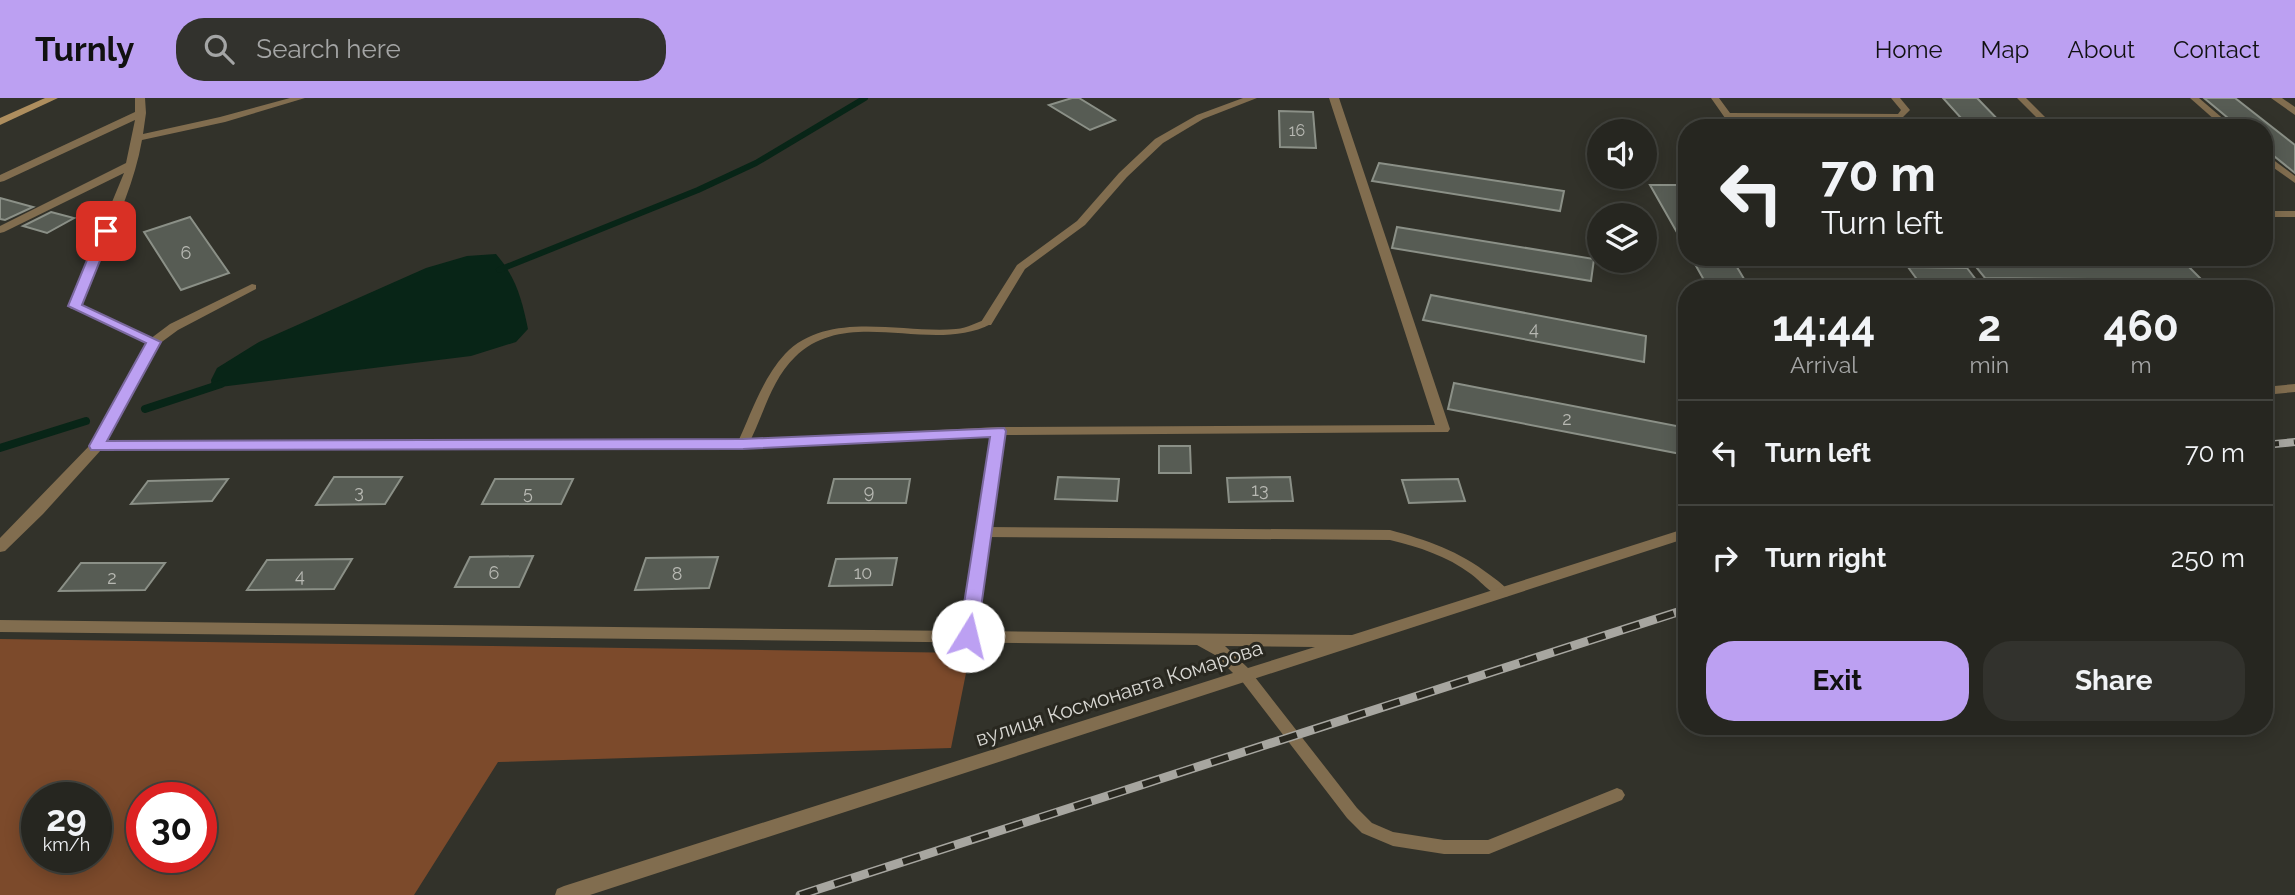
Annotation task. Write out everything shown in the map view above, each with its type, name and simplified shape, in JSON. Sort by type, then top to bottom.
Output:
[{"type":"main road","points":[[0,122],[53,98]]},
{"type":"street","points":[[75,306],[131,165],[139,138],[140,98]]},
{"type":"street","points":[[139,138],[222,120],[300,98]]},
{"type":"street","points":[[987,322],[1021,267],[1081,223],[1123,175],[1159,141],[1200,117],[1252,98]]},
{"type":"street","points":[[97,446],[743,444],[998,431],[1443,429],[1334,98]]},
{"type":"street","points":[[2276,98],[2295,112]]},
{"type":"street","points":[[0,179],[141,113]]},
{"type":"street","points":[[0,230],[131,165]]},
{"type":"street","points":[[0,547],[97,446],[154,342],[174,327],[252,287]]},
{"type":"street","points":[[2273,389],[2295,388]]},
{"type":"street","points":[[968,636],[998,431]]},
{"type":"street","name":"вулиця Космонавта Комарова","points":[[564,895],[1678,536]]},
{"type":"street","points":[[0,626],[1354,641]]},
{"type":"street","points":[[1199,640],[1221,651],[1245,676]]},
{"type":"lane","points":[[1715,98],[1729,119]]},
{"type":"lane","points":[[1727,116],[1900,117],[1906,110],[1895,98]]},
{"type":"lane","points":[[2021,98],[2043,119]]},
{"type":"lane","points":[[2194,98],[2219,119]]},
{"type":"lane","points":[[2273,163],[2295,180]]},
{"type":"lane","points":[[2273,214],[2295,214]]},
{"type":"lane","points":[[75,306],[154,342]]},
{"type":"lane","points":[[743,444],[777,372],[802,344],[835,331],[876,329],[953,333],[973,330],[987,322]]},
{"type":"lane","points":[[985,532],[1390,535],[1450,554],[1471,565],[1503,593]]},
{"type":"lane","points":[[1245,676],[1352,813],[1368,828],[1392,840],[1468,849],[1489,847],[1617,795]]},
{"type":"shaded area","points":[[496,254],[513,280],[526,318],[528,329],[516,342],[471,356],[212,388],[211,380],[217,368],[259,342],[426,268],[467,256]]},
{"type":"shaded area","points":[[0,639],[970,653],[951,748],[498,762],[414,895],[0,895]]},
{"type":"building","points":[[1079,98],[1115,120],[1090,130],[1049,105]]},
{"type":"building","points":[[1943,98],[1977,98],[1997,119],[1962,119]]},
{"type":"building","points":[[2204,98],[2235,98],[2262,119],[2229,119]]},
{"type":"building","points":[[1279,111],[1313,112],[1316,148],[1280,147]]},
{"type":"building","points":[[2273,128],[2295,145],[2295,173],[2273,155]]},
{"type":"building","points":[[1379,163],[1564,191],[1560,211],[1372,181]]},
{"type":"building","points":[[1657,185],[1678,185],[1678,234],[1652,189],[1657,189]]},
{"type":"building","points":[[0,198],[33,207],[5,220],[0,219]]},
{"type":"building","points":[[51,212],[74,218],[47,233],[23,226]]},
{"type":"building","points":[[190,217],[229,273],[181,290],[144,232]]},
{"type":"building","points":[[1397,227],[1587,258],[1587,273],[1592,273],[1591,281],[1392,248]]},
{"type":"building","points":[[1696,266],[1736,266],[1745,280],[1704,280]]},
{"type":"building","points":[[1975,266],[2188,266],[2202,280],[1985,278]]},
{"type":"building","points":[[1908,267],[1967,268],[1976,280],[1917,280]]},
{"type":"building","points":[[1431,295],[1646,336],[1644,362],[1423,320]]},
{"type":"building","points":[[1454,383],[1678,426],[1678,453],[1448,409]]},
{"type":"building","points":[[1159,446],[1190,446],[1191,473],[1159,473]]},
{"type":"building","points":[[334,477],[402,477],[385,504],[316,505]]},
{"type":"building","points":[[1058,477],[1119,479],[1117,501],[1055,499]]},
{"type":"building","points":[[1290,477],[1293,501],[1229,502],[1227,478]]},
{"type":"building","points":[[228,479],[212,501],[131,504],[148,481]]},
{"type":"building","points":[[495,479],[573,479],[561,504],[482,504]]},
{"type":"building","points":[[834,479],[910,479],[906,503],[828,503]]},
{"type":"building","points":[[1458,479],[1465,501],[1409,503],[1402,480]]},
{"type":"building","points":[[533,556],[519,587],[455,587],[470,557]]},
{"type":"building","points":[[718,557],[709,588],[635,590],[646,558]]},
{"type":"building","points":[[897,558],[892,585],[829,586],[836,559]]},
{"type":"building","points":[[352,559],[334,589],[247,590],[267,560]]},
{"type":"building","points":[[81,563],[165,563],[145,590],[59,591]]},
{"type":"waterway","points":[[499,270],[698,190],[756,163],[865,98]]},
{"type":"waterway","points":[[145,409],[221,384]]},
{"type":"waterway","points":[[0,448],[86,421]]},
{"type":"railway","points":[[2273,444],[2295,442]]},
{"type":"railway","points":[[800,895],[1678,612]]},
{"type":"route","points":[[106,231],[75,306],[154,342],[97,446],[743,444],[998,431],[968,636]]}]
